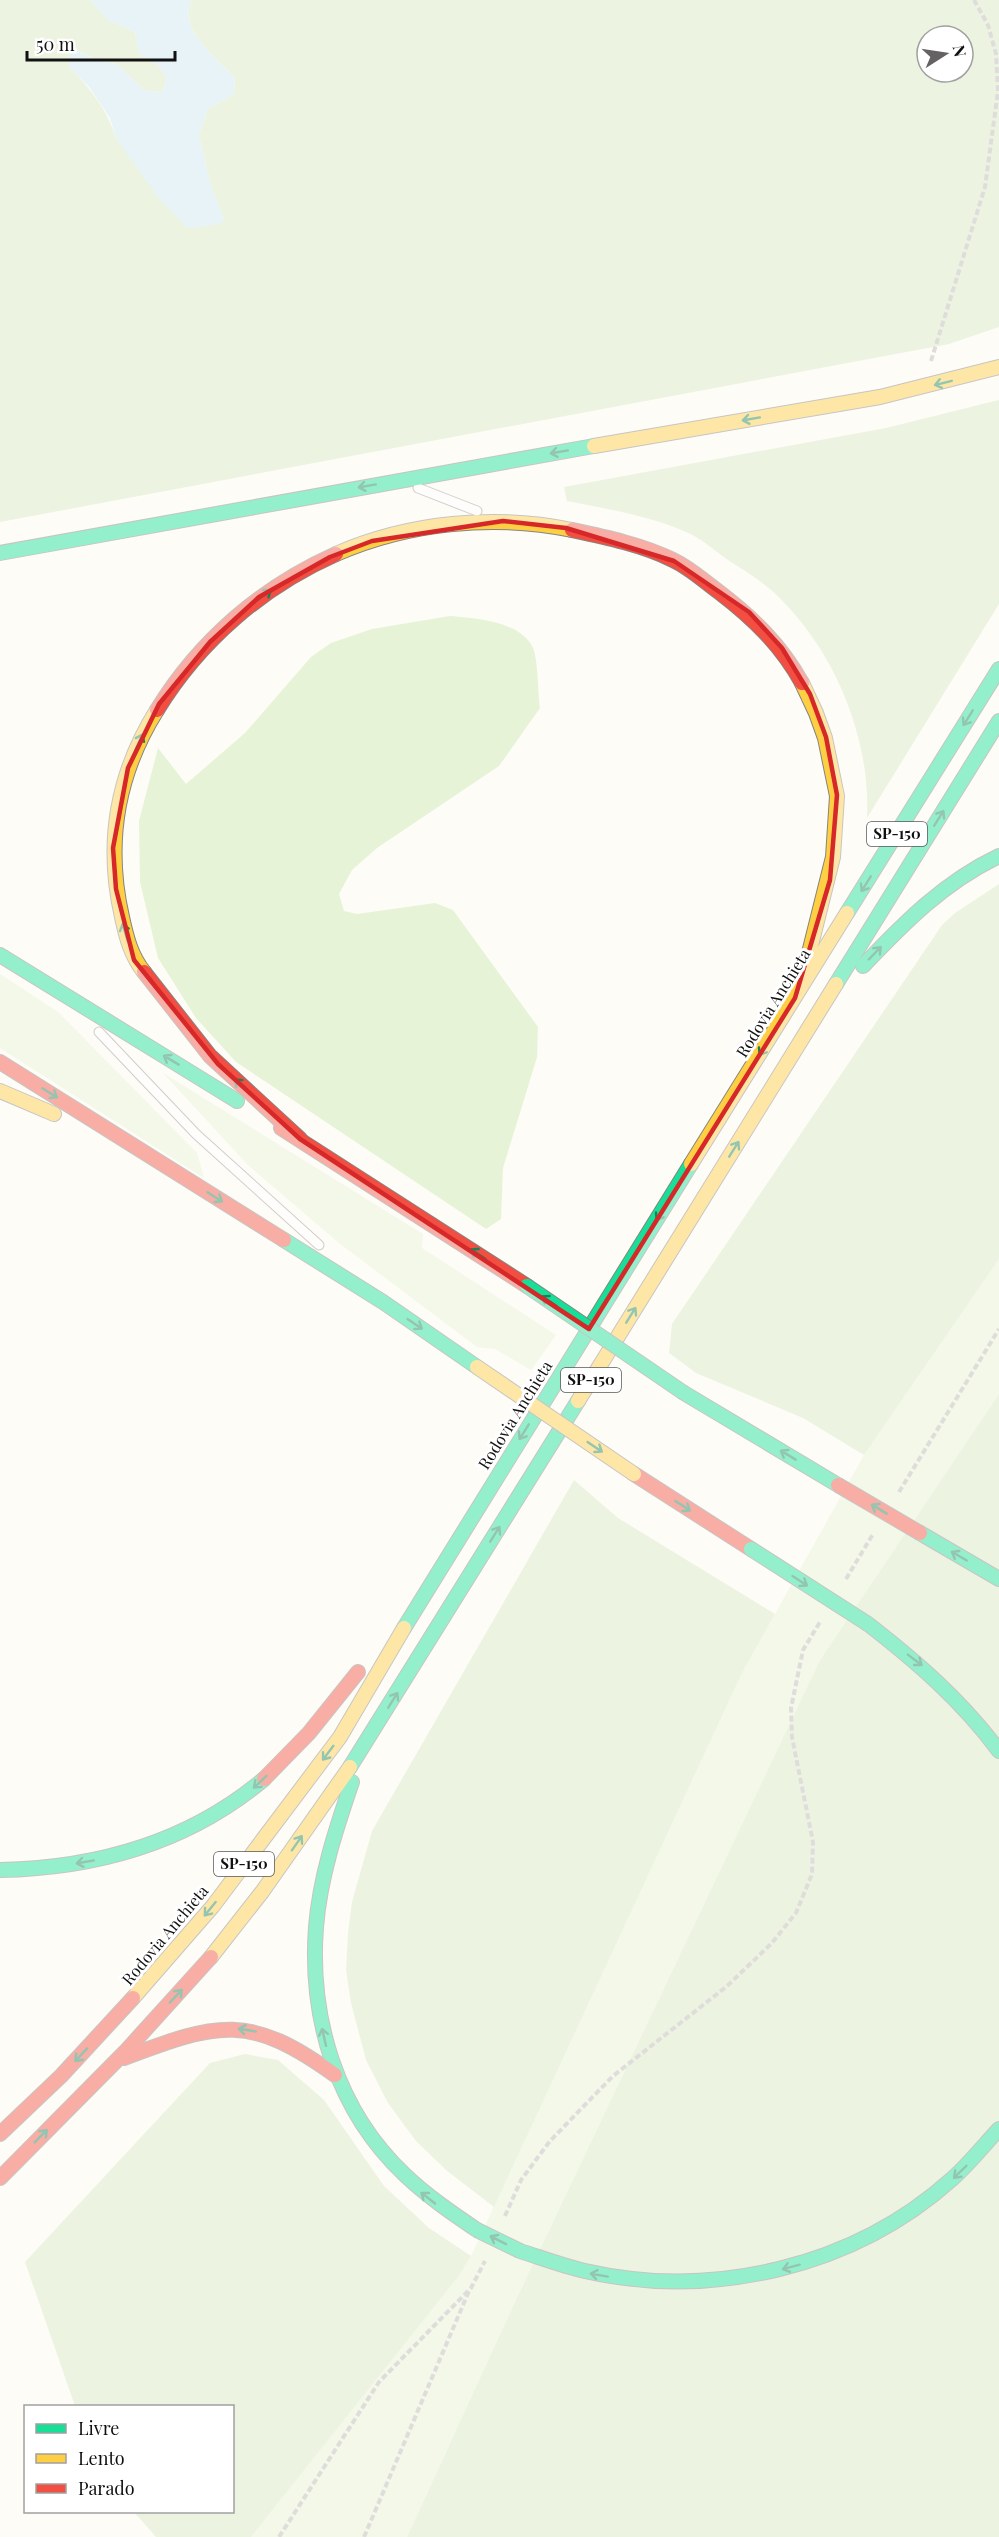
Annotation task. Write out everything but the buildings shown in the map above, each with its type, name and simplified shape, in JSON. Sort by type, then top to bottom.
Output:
[{"type":"highway","points":[[0,553],[922,388],[999,367]]},
{"type":"highway","points":[[300,1139],[218,1064],[134,960],[123,924],[116,889],[113,848],[117,802],[141,736],[159,704],[210,642],[259,597],[321,561],[372,541],[415,531],[503,521],[566,528],[627,544],[674,561],[749,612],[787,657],[810,694],[826,737],[837,795],[835,849],[830,880],[795,999]]},
{"type":"highway","name":"Rodovia Anchieta","points":[[0,2134],[61,2076],[129,2003],[213,1905],[340,1737],[445,1559],[999,669]]},
{"type":"highway","name":"SP-150","points":[[0,2178],[115,2062],[197,1974],[268,1883],[362,1750],[999,721]]},
{"type":"highway","points":[[820,1010],[903,925],[938,893],[999,856]]},
{"type":"highway","points":[[0,955],[300,1139],[527,1286],[684,1393],[999,1579]]},
{"type":"highway","points":[[0,1062],[383,1302],[634,1474],[868,1624],[925,1668],[963,1705],[999,1750]]},
{"type":"highway","points":[[0,1091],[150,1156]]},
{"type":"highway","points":[[0,1870],[47,1868],[128,1852],[173,1836],[212,1815],[253,1788],[289,1755],[320,1721],[445,1559]]},
{"type":"highway","points":[[362,1750],[322,1883],[315,1929],[314,1972],[324,2038],[335,2075],[373,2141],[402,2175],[449,2214],[520,2251],[582,2272],[624,2280],[665,2283],[734,2280],[806,2263],[842,2250],[875,2233],[913,2210],[950,2182],[999,2129]]},
{"type":"highway","points":[[115,2062],[181,2036],[225,2027],[245,2028],[267,2034],[293,2046],[315,2059],[335,2075]]},
{"type":"lane","points":[[399,480],[503,521]]},
{"type":"lane","points":[[64,995],[196,1134],[330,1254]]},
{"type":"lane","points":[[338,1262],[383,1302]]},
{"type":"path","points":[[922,388],[985,187],[998,91],[996,54],[988,25],[974,0]]},
{"type":"path","points":[[898,1493],[999,1329]]},
{"type":"path","points":[[845,1582],[874,1532]]},
{"type":"path","points":[[503,2220],[521,2180],[550,2140],[614,2076],[726,1987],[771,1944],[795,1913],[812,1874],[813,1842],[792,1737],[791,1708],[803,1650],[821,1621]]},
{"type":"path","points":[[364,2537],[471,2288],[486,2259]]},
{"type":"path","points":[[279,2537],[379,2382],[471,2288]]},
{"type":"highlighted area","points":[[503,521],[566,528],[674,561],[749,612],[782,648],[810,694],[826,737],[837,795],[830,880],[795,998],[589,1329],[300,1139],[218,1064],[134,960],[116,889],[113,848],[128,768],[159,704],[210,642],[259,597],[330,557],[372,541]]},
{"type":"green space","points":[[0,0],[90,0],[108,20],[135,32],[139,54],[158,65],[167,78],[162,93],[144,90],[116,64],[96,60],[71,47],[70,68],[98,100],[116,138],[225,221],[211,186],[199,135],[208,109],[234,94],[235,78],[194,33],[188,11],[191,0],[999,0],[999,327],[949,344],[0,522]]},
{"type":"green space","points":[[999,400],[999,604],[867,818],[867,787],[862,755],[843,693],[812,636],[792,611],[765,585],[692,535],[642,517],[567,501],[564,487],[886,428]]},
{"type":"green space","points":[[450,616],[496,623],[518,632],[527,639],[535,653],[540,708],[499,766],[377,848],[352,870],[339,894],[344,911],[357,914],[435,903],[453,910],[538,1027],[537,1057],[503,1168],[501,1219],[486,1229],[236,1062],[196,1018],[158,958],[140,882],[139,821],[158,748],[186,784],[245,733],[311,657],[331,643],[372,629]]},
{"type":"green space","points":[[999,884],[999,1259],[864,1455],[803,1418],[696,1373],[669,1353],[672,1324],[942,925],[955,913]]},
{"type":"green space","points":[[0,974],[58,1012],[197,1153],[204,1178],[0,1048]]},
{"type":"green space","points":[[163,1073],[423,1234],[422,1248],[556,1335],[531,1370],[495,1349],[477,1347],[339,1243],[248,1165]]},
{"type":"green space","points":[[999,1259],[999,1394],[820,1660],[514,2304],[407,2537],[251,2537],[458,2277],[471,2256],[742,1673],[864,1455]]},
{"type":"green space","points":[[999,1394],[999,2537],[407,2537],[514,2304],[820,1660]]},
{"type":"green space","points":[[574,1480],[618,1518],[775,1614],[742,1673],[494,2207],[446,2170],[416,2141],[388,2103],[366,2060],[351,2003],[346,1970],[348,1933],[352,1902],[372,1831]]},
{"type":"green space","points":[[245,2054],[278,2060],[324,2100],[384,2186],[429,2228],[471,2256],[458,2277],[251,2537],[156,2537],[135,2513],[234,2513],[234,2405],[75,2405],[25,2262],[210,2063]]},
{"type":"water","points":[[90,0],[191,0],[188,11],[194,33],[235,78],[234,94],[208,109],[199,135],[211,186],[225,221],[210,226],[187,228],[157,196],[116,138],[110,118],[90,88],[70,68],[70,47],[96,60],[116,64],[144,90],[162,93],[167,78],[158,65],[139,54],[135,32],[108,20]]},
{"type":"traffic: fast","points":[[0,553],[594,446]]},
{"type":"traffic: fast","points":[[847,913],[999,669]]},
{"type":"traffic: fast","points":[[836,984],[999,721]]},
{"type":"traffic: fast","points":[[863,966],[894,934],[943,891],[979,866],[999,856]]},
{"type":"traffic: fast","points":[[0,955],[237,1101]]},
{"type":"traffic: fast","points":[[404,1628],[691,1164]]},
{"type":"traffic: fast","points":[[284,1240],[383,1302],[477,1367]]},
{"type":"traffic: fast","points":[[527,1286],[684,1393]]},
{"type":"traffic: fast","points":[[684,1393],[838,1485]]},
{"type":"traffic: fast","points":[[350,1767],[578,1401]]},
{"type":"traffic: fast","points":[[920,1533],[999,1579]]},
{"type":"traffic: fast","points":[[751,1549],[868,1624]]},
{"type":"traffic: fast","points":[[868,1624],[938,1683],[970,1715],[999,1751]]},
{"type":"traffic: fast","points":[[0,1870],[72,1864],[140,1847],[205,1820],[264,1779]]},
{"type":"traffic: fast","points":[[352,1782],[330,1853],[321,1890],[316,1927],[317,1996],[332,2062],[361,2122],[381,2150],[422,2190],[477,2230]]},
{"type":"traffic: fast","points":[[520,2251],[585,2271],[634,2279],[683,2281],[732,2278],[780,2269],[827,2254],[871,2235],[913,2209],[952,2179],[999,2129]]},
{"type":"traffic: fast","points":[[477,2230],[520,2251]]},
{"type":"traffic: slow","points":[[594,446],[880,397],[999,367]]},
{"type":"traffic: slow","points":[[336,554],[393,534],[452,524],[513,522],[572,530]]},
{"type":"traffic: slow","points":[[802,683],[825,738],[837,796],[833,857],[808,957]]},
{"type":"traffic: slow","points":[[144,972],[132,953],[122,917],[117,889],[115,836],[118,810],[132,759],[157,710]]},
{"type":"traffic: slow","points":[[691,1164],[847,913]]},
{"type":"traffic: slow","points":[[578,1401],[836,984]]},
{"type":"traffic: slow","points":[[0,1091],[54,1114]]},
{"type":"traffic: slow","points":[[477,1367],[634,1474]]},
{"type":"traffic: slow","points":[[133,1998],[213,1906],[340,1737],[404,1628]]},
{"type":"traffic: slow","points":[[211,1957],[262,1892],[350,1767]]},
{"type":"traffic: jam","points":[[572,530],[637,546],[685,567],[755,622],[785,656],[802,683]]},
{"type":"traffic: jam","points":[[157,710],[193,661],[235,618],[283,582],[336,554]]},
{"type":"traffic: jam","points":[[144,972],[210,1056],[300,1139]]},
{"type":"traffic: jam","points":[[0,1062],[284,1240]]},
{"type":"traffic: jam","points":[[281,1128],[527,1286]]},
{"type":"traffic: jam","points":[[634,1474],[751,1549]]},
{"type":"traffic: jam","points":[[838,1485],[920,1533]]},
{"type":"traffic: jam","points":[[264,1779],[309,1733],[358,1672]]},
{"type":"traffic: jam","points":[[0,2178],[125,2052],[211,1957]]},
{"type":"traffic: jam","points":[[0,2134],[61,2076],[133,1998]]},
{"type":"traffic: jam","points":[[124,2058],[185,2037],[210,2031],[233,2030],[255,2033],[279,2041],[335,2075]]}]
